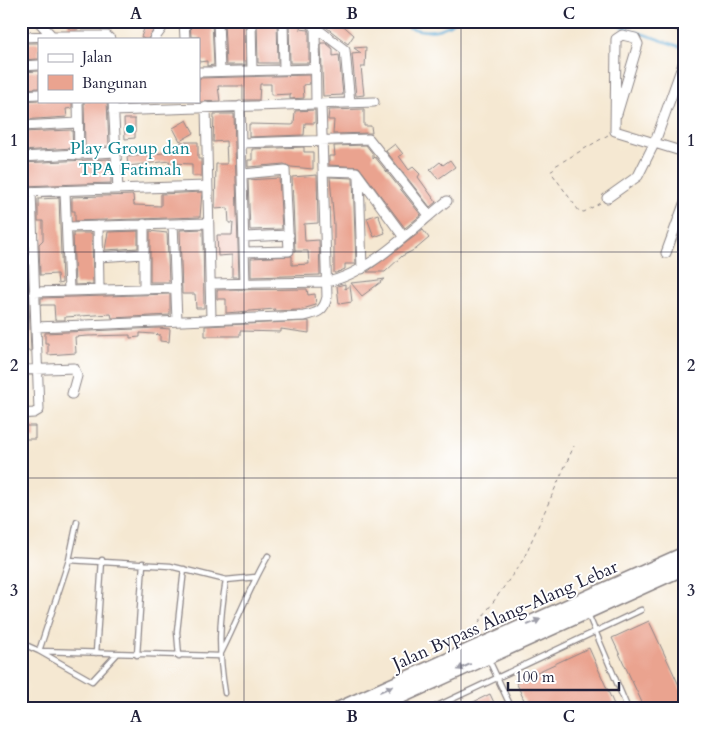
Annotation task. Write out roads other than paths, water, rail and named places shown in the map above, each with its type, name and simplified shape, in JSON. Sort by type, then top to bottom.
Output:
[{"type":"highway","name":"Jalan Bypass Alang-Alang Lebar","points":[[371,709],[395,701],[480,651],[684,555]]},
{"type":"highway","name":"Jalan Bypass Alang-Alang Lebar","points":[[341,709],[480,651],[587,611],[684,567]]},
{"type":"street","points":[[38,21],[52,36]]},
{"type":"street","points":[[155,38],[167,21]]},
{"type":"street","points":[[184,21],[185,38]]},
{"type":"street","points":[[218,21],[220,71]]},
{"type":"street","points":[[251,21],[252,70]]},
{"type":"street","points":[[283,21],[284,69]]},
{"type":"street","points":[[307,21],[343,47],[347,53],[350,103]]},
{"type":"street","points":[[666,21],[684,28]]},
{"type":"street","points":[[36,327],[304,316],[314,314],[325,306],[327,282],[322,141],[316,68],[315,27]]},
{"type":"street","points":[[617,114],[638,44],[635,38],[622,35],[616,39],[617,114],[615,131],[684,152]]},
{"type":"street","points":[[21,37],[108,36],[109,38]]},
{"type":"street","points":[[607,198],[638,176],[655,142],[684,61]]},
{"type":"street","points":[[21,66],[38,65]]},
{"type":"street","points":[[200,72],[316,68]]},
{"type":"street","points":[[21,95],[38,94]]},
{"type":"street","points":[[78,102],[79,155]]},
{"type":"street","points":[[113,102],[118,189]]},
{"type":"street","points":[[113,111],[149,106],[206,107],[374,102]]},
{"type":"street","points":[[240,106],[245,282]]},
{"type":"street","points":[[206,107],[206,186],[211,319]]},
{"type":"street","points":[[21,126],[78,123]]},
{"type":"street","points":[[242,143],[372,141],[429,215]]},
{"type":"street","points":[[21,157],[116,152]]},
{"type":"street","points":[[243,174],[285,170],[289,235],[289,251],[245,252]]},
{"type":"street","points":[[323,171],[356,172],[403,236]]},
{"type":"street","points":[[359,176],[362,269]]},
{"type":"street","points":[[21,192],[206,186]]},
{"type":"street","points":[[65,191],[69,290]]},
{"type":"street","points":[[21,414],[34,413],[39,410],[31,192]]},
{"type":"street","points":[[211,284],[327,282],[343,279],[362,269],[447,201]]},
{"type":"street","points":[[666,253],[684,204]]},
{"type":"street","points":[[67,227],[208,223]]},
{"type":"street","points":[[144,224],[144,288]]},
{"type":"street","points":[[173,224],[177,320]]},
{"type":"street","points":[[98,226],[99,289]]},
{"type":"street","points":[[21,229],[32,228]]},
{"type":"street","points":[[244,237],[289,235]]},
{"type":"street","points":[[99,257],[143,254]]},
{"type":"street","points":[[34,292],[176,288]]},
{"type":"street","points":[[21,370],[74,368],[77,376],[72,394]]},
{"type":"lane","points":[[39,651],[69,560],[76,522]]},
{"type":"lane","points":[[219,656],[256,577],[268,556]]},
{"type":"lane","points":[[69,560],[143,563],[184,569],[226,580],[256,577]]},
{"type":"lane","points":[[96,652],[102,560]]},
{"type":"lane","points":[[137,655],[143,563]]},
{"type":"lane","points":[[179,656],[178,632],[184,569]]},
{"type":"lane","points":[[225,693],[219,656],[219,636],[226,580]]},
{"type":"lane","points":[[431,709],[641,610]]},
{"type":"lane","points":[[587,611],[628,709]]},
{"type":"lane","points":[[21,643],[92,681],[116,654]]},
{"type":"lane","points":[[39,651],[219,656]]},
{"type":"lane","points":[[480,651],[497,677],[512,709]]},
{"type":"waterway","points":[[394,21],[410,28],[425,31],[440,29],[456,21]]},
{"type":"waterway","points":[[605,21],[684,48]]},
{"type":"place","name":"Play Group dan TPA Fatimah","points":[[130,129]]}]
